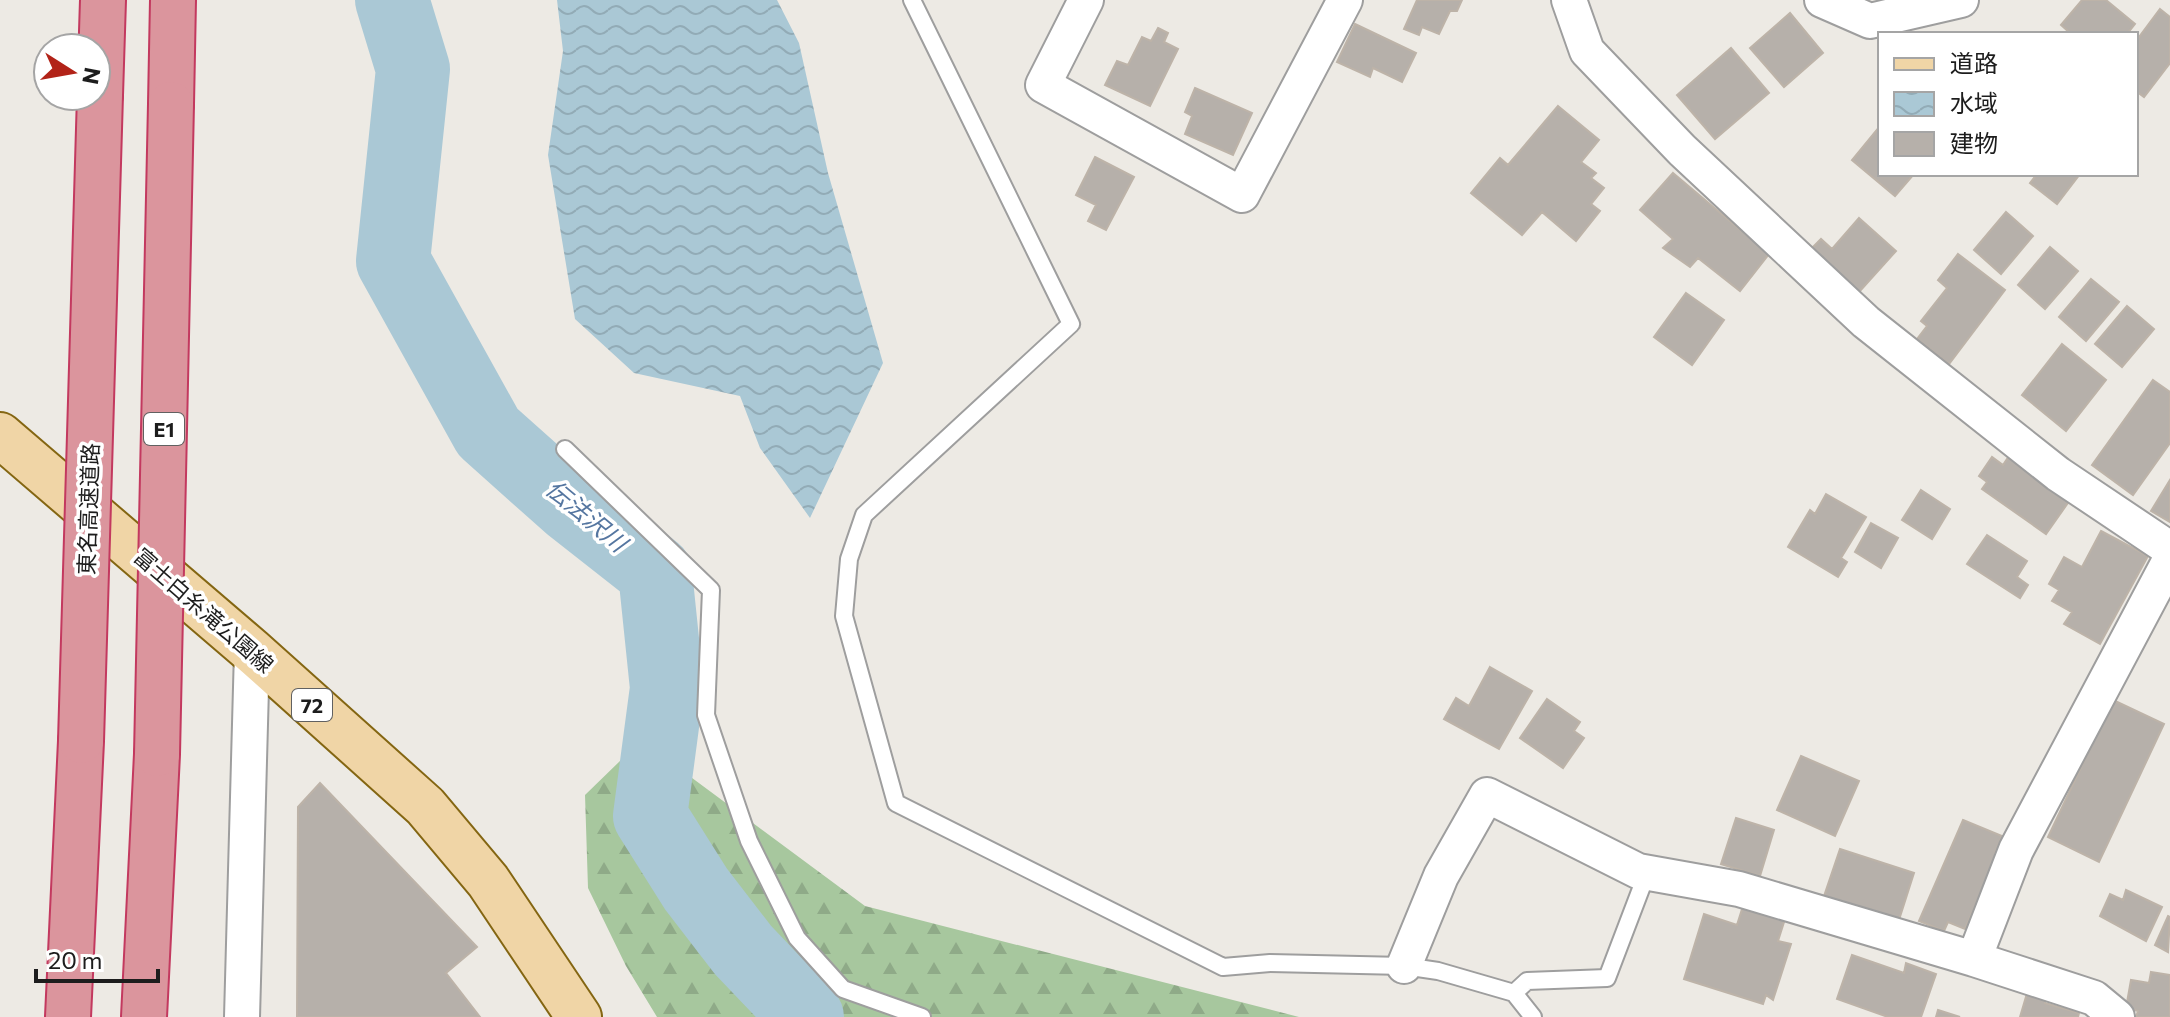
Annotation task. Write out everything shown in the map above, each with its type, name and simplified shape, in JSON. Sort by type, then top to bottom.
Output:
[{"type":"highway","name":"東名高速道路","points":[[68,1017],[81,741],[103,0]]},
{"type":"highway","name":"E1","points":[[144,1017],[157,754],[173,0]]},
{"type":"main road","name":"富士白糸滝公園線","points":[[0,435],[252,651],[425,806],[488,881],[579,1017]]},
{"type":"street","points":[[1086,0],[1043,85],[1242,195],[1345,0]]},
{"type":"street","points":[[1569,0],[1587,51],[1682,150],[1866,322],[2058,474],[2170,549]]},
{"type":"street","points":[[1822,0],[1870,21],[1961,0]]},
{"type":"street","points":[[1974,959],[2016,850],[2170,560]]},
{"type":"street","points":[[242,1017],[252,651]]},
{"type":"street","points":[[1404,966],[1441,876],[1487,795],[1638,871],[1739,889],[1974,959],[2094,998],[2117,1017]]},
{"type":"lane","points":[[912,0],[1071,324],[864,515],[849,559],[844,616],[896,803],[1223,967],[1270,963],[1404,966],[1438,971],[1514,993],[1533,1017]]},
{"type":"lane","points":[[565,449],[711,590],[706,715],[749,841],[797,938],[843,989],[922,1017]]},
{"type":"lane","points":[[1514,993],[1527,981],[1607,978],[1647,873]]},
{"type":"green space","points":[[621,760],[684,772],[865,906],[1299,1017],[657,1017],[626,966],[588,888],[585,795]]},
{"type":"water","points":[[557,0],[777,0],[799,43],[828,173],[883,363],[810,518],[760,448],[740,396],[634,373],[575,319],[548,155],[563,51]]},
{"type":"building","points":[[1417,0],[1462,0],[1457,11],[1450,11],[1439,34],[1422,27],[1419,35],[1404,29]]},
{"type":"building","points":[[2082,0],[2106,0],[2135,24],[2129,32],[2069,32],[2061,25]]},
{"type":"building","points":[[2160,9],[2170,17],[2170,63],[2144,97],[2138,92],[2138,38]]},
{"type":"building","points":[[1790,13],[1823,53],[1784,87],[1750,48]]},
{"type":"building","points":[[1355,24],[1416,53],[1402,82],[1373,68],[1370,77],[1337,62]]},
{"type":"building","points":[[1158,28],[1168,33],[1164,42],[1178,49],[1150,106],[1105,85],[1117,61],[1128,65],[1142,37],[1151,41]]},
{"type":"building","points":[[1731,48],[1769,93],[1715,139],[1677,95]]},
{"type":"building","points":[[1195,88],[1252,113],[1233,155],[1185,134],[1192,116],[1185,112]]},
{"type":"building","points":[[1558,106],[1599,140],[1581,162],[1596,173],[1591,178],[1604,188],[1591,204],[1600,211],[1576,241],[1542,212],[1522,235],[1471,193],[1500,158],[1508,165]]},
{"type":"building","points":[[1878,128],[1878,176],[1912,176],[1895,196],[1852,160]]},
{"type":"building","points":[[1095,157],[1134,177],[1106,230],[1088,221],[1096,205],[1076,195]]},
{"type":"building","points":[[1673,173],[1769,254],[1740,291],[1698,258],[1690,267],[1663,248],[1673,239],[1640,210]]},
{"type":"building","points":[[2035,176],[2078,176],[2057,204],[2030,183]]},
{"type":"building","points":[[2006,212],[2033,236],[2001,274],[1974,250]]},
{"type":"building","points":[[1859,218],[1896,251],[1859,292],[1812,248],[1821,239],[1832,249]]},
{"type":"building","points":[[2050,247],[2078,271],[2045,309],[2018,285]]},
{"type":"building","points":[[1958,254],[2005,290],[1949,364],[1917,339],[1927,326],[1921,321],[1947,288],[1938,280]]},
{"type":"building","points":[[2091,279],[2119,302],[2086,341],[2059,317]]},
{"type":"building","points":[[1686,293],[1724,320],[1692,365],[1654,337]]},
{"type":"building","points":[[2127,306],[2154,329],[2122,367],[2095,344]]},
{"type":"building","points":[[2062,344],[2106,380],[2066,431],[2022,395]]},
{"type":"building","points":[[2153,380],[2170,392],[2170,443],[2133,495],[2092,465]]},
{"type":"building","points":[[2009,456],[2070,500],[2046,534],[1982,489],[1987,482],[1979,476],[1992,457],[2003,465]]},
{"type":"building","points":[[2170,480],[2170,522],[2151,511]]},
{"type":"building","points":[[1921,490],[1950,509],[1932,539],[1902,520]]},
{"type":"building","points":[[1826,494],[1866,517],[1841,558],[1847,562],[1838,577],[1788,547],[1810,510],[1815,514]]},
{"type":"building","points":[[1871,523],[1898,538],[1881,568],[1855,552]]},
{"type":"building","points":[[2101,531],[2148,556],[2100,644],[2064,624],[2072,612],[2052,601],[2059,590],[2049,584],[2064,557],[2082,567]]},
{"type":"building","points":[[1987,535],[2027,561],[2017,577],[2028,585],[2020,598],[1967,564]]},
{"type":"building","points":[[1490,667],[1532,691],[1499,749],[1444,719],[1456,698],[1469,706]]},
{"type":"building","points":[[1547,699],[1580,722],[1574,731],[1584,738],[1563,768],[1520,738]]},
{"type":"building","points":[[2113,700],[2164,724],[2099,862],[2048,837]]},
{"type":"building","points":[[1801,756],[1859,781],[1835,836],[1777,810]]},
{"type":"building","points":[[320,783],[477,947],[446,973],[480,1017],[297,1017],[298,807]]},
{"type":"building","points":[[1736,818],[1774,830],[1760,876],[1721,864]]},
{"type":"building","points":[[1963,820],[2002,836],[1995,853],[2003,857],[1992,867],[1965,929],[1948,922],[1944,931],[1919,921]]},
{"type":"building","points":[[1840,849],[1914,873],[1898,923],[1823,899]]},
{"type":"building","points":[[2126,890],[2162,907],[2146,941],[2100,916],[2110,894],[2123,900]]},
{"type":"building","points":[[1743,906],[1785,919],[1778,941],[1791,944],[1773,1000],[1766,995],[1763,1004],[1684,979],[1704,914],[1737,925]]},
{"type":"building","points":[[2170,917],[2168,952],[2155,945]]},
{"type":"building","points":[[1852,955],[1904,973],[1906,963],[1936,974],[1921,1017],[1888,1017],[1837,999]]},
{"type":"building","points":[[2151,972],[2170,975],[2170,1017],[2136,1017],[2138,1011],[2126,1008],[2131,980],[2149,983]]},
{"type":"building","points":[[2028,990],[2047,995],[2045,1003],[2079,1013],[2078,1017],[2020,1017]]},
{"type":"building","points":[[1938,1010],[1960,1017],[1936,1017]]},
{"type":"waterway","name":"伝法沢川","points":[[392,0],[413,69],[393,261],[488,432],[571,506],[655,572],[667,688],[650,816],[696,889],[743,950],[807,1017]]}]
